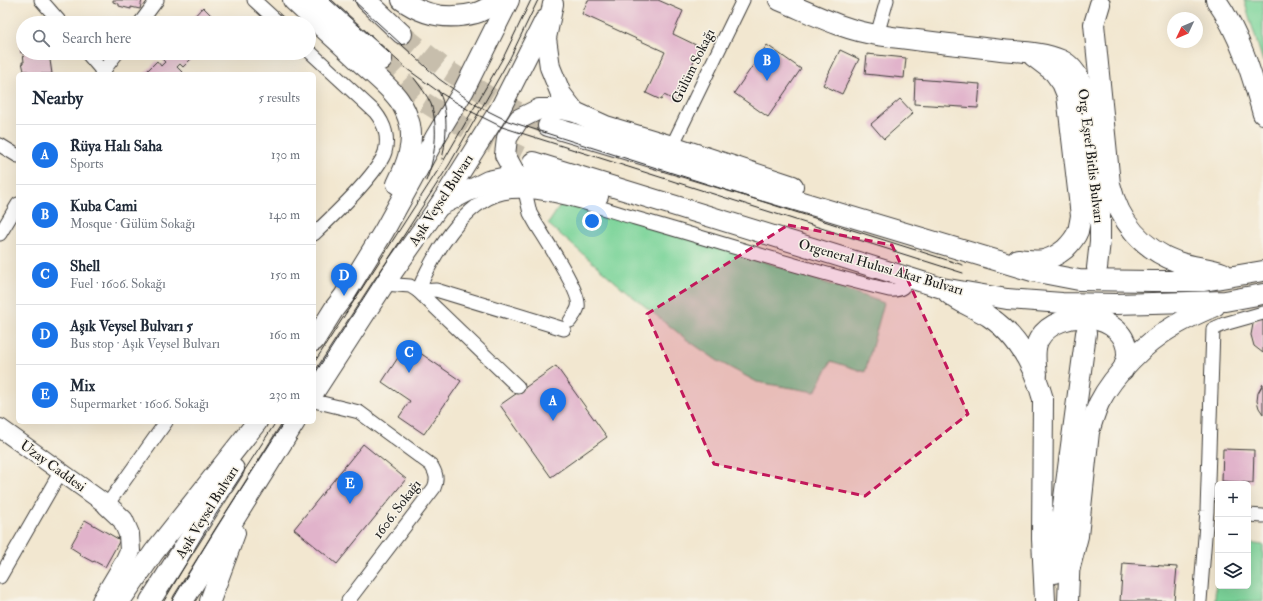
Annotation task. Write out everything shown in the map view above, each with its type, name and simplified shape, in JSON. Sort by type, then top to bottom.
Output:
[{"type":"main road","points":[[293,0],[310,16]]},
{"type":"main road","points":[[316,0],[382,60]]},
{"type":"main road","points":[[366,0],[402,34]]},
{"type":"main road","points":[[402,0],[411,6],[430,14],[449,17],[477,13],[501,0]]},
{"type":"main road","points":[[316,338],[384,231],[435,138],[464,90],[509,0]]},
{"type":"main road","name":"Org. Eşref Bitlis Bulvarı","points":[[779,0],[848,29],[877,35],[1030,53],[1063,60],[1078,75],[1083,87],[1100,214],[1100,241],[1097,268]]},
{"type":"main road","points":[[1216,0],[1230,22],[1251,71],[1263,114]]},
{"type":"main road","points":[[553,2],[546,38],[550,67],[561,94],[575,112]]},
{"type":"main road","name":"Aşık Veysel Bulvarı","points":[[316,389],[384,284],[439,206],[500,109],[553,2]]},
{"type":"main road","points":[[1083,87],[1087,74],[1084,26],[1089,16],[1102,2]]},
{"type":"main road","points":[[1102,2],[1094,24],[1110,184],[1114,200],[1122,218],[1139,238],[1156,251],[1177,261],[1218,271],[1232,277]]},
{"type":"main road","points":[[316,21],[390,90],[406,113],[410,126],[411,139],[409,153],[405,166],[385,210],[384,231]]},
{"type":"main road","points":[[976,254],[1035,261],[1051,259],[1071,243],[1078,231],[1081,216],[1067,94],[1062,83],[1054,72],[1030,53]]},
{"type":"main road","points":[[520,183],[505,155],[507,138],[519,119],[540,109],[560,109],[575,112],[606,126],[672,146],[861,209],[918,238]]},
{"type":"main road","points":[[548,126],[1032,271],[1079,280],[1204,281],[1232,277],[1260,270]]},
{"type":"main road","name":"Orgeneral Hulusi Akar Bulvarı","points":[[533,162],[904,275],[942,288],[1007,299],[1062,304],[1225,302],[1263,294]]},
{"type":"main road","points":[[439,206],[488,181],[520,183],[537,178],[850,265],[904,275]]},
{"type":"main road","points":[[942,288],[955,299],[989,317],[1002,328],[1017,343],[1038,379]]},
{"type":"main road","points":[[1070,567],[1078,536],[1089,432],[1100,402],[1123,370],[1148,344],[1173,326],[1225,302]]},
{"type":"main road","points":[[316,319],[328,314],[334,309]]},
{"type":"main road","points":[[1045,601],[1042,539],[1043,398],[1038,379],[1035,356],[1039,339],[1047,329],[1056,323],[1071,319],[1099,320],[1111,324],[1120,334],[1125,344],[1127,356],[1123,370]]},
{"type":"main road","points":[[1051,601],[1070,442],[1086,333]]},
{"type":"main road","points":[[107,600],[154,552],[255,424]]},
{"type":"main road","name":"Aşık Veysel Bulvarı","points":[[150,601],[262,424]]},
{"type":"main road","name":"Aşık Veysel Bulvarı","points":[[183,601],[293,424]]},
{"type":"main road","name":"Uzay Caddesi","points":[[0,428],[107,505]]},
{"type":"main road","points":[[1068,601],[1070,567],[1070,442]]},
{"type":"main road","points":[[210,601],[252,490]]},
{"type":"main road","points":[[107,505],[123,520],[129,534],[130,551],[107,600]]},
{"type":"street","points":[[39,0],[51,16]]},
{"type":"street","points":[[39,0],[54,16]]},
{"type":"street","points":[[145,16],[157,0]]},
{"type":"street","points":[[254,0],[271,16]]},
{"type":"street","name":"Gülüm Sokağı","points":[[672,146],[743,0]]},
{"type":"street","points":[[877,35],[887,0]]},
{"type":"street","points":[[316,57],[375,112],[383,124],[387,138],[385,151],[381,162],[316,232]]},
{"type":"street","points":[[87,60],[100,72]]},
{"type":"street","points":[[92,60],[100,72]]},
{"type":"street","points":[[102,72],[111,60]]},
{"type":"street","points":[[0,145],[16,155]]},
{"type":"street","points":[[418,291],[427,269],[437,251],[466,216],[478,205],[490,198],[502,193],[520,191],[520,183]]},
{"type":"street","points":[[418,291],[436,290],[567,325],[578,306],[578,297],[530,213],[520,183]]},
{"type":"street","points":[[0,234],[16,207]]},
{"type":"street","points":[[384,284],[410,286],[418,291],[518,387]]},
{"type":"street","points":[[1200,601],[1212,511],[1213,329],[1224,324],[1263,314]]},
{"type":"street","name":"1606. Sokağı","points":[[316,401],[359,412],[431,465],[436,476],[434,488],[348,601]]},
{"type":"street","points":[[107,505],[165,424]]},
{"type":"street","points":[[0,577],[4,559],[61,471]]},
{"type":"street","points":[[1251,515],[1263,516]]},
{"type":"highlighted area","points":[[788,225],[892,245],[968,414],[865,496],[714,464],[647,314]]},
{"type":"green space","points":[[1244,0],[1263,0],[1263,62]]},
{"type":"green space","points":[[567,195],[884,303],[865,372],[831,361],[815,392],[757,382],[718,361],[686,339],[626,291],[548,224]]},
{"type":"green space","points":[[1251,543],[1263,545],[1263,601],[1215,601],[1215,589],[1251,589]]},
{"type":"building","points":[[113,0],[142,0],[140,9],[131,7],[131,9],[119,6],[119,4],[113,2]]},
{"type":"building","points":[[588,0],[658,0],[683,11],[673,34],[700,47],[676,101],[664,95],[661,100],[646,93],[665,52],[582,14]]},
{"type":"building","points":[[203,7],[212,16],[195,16]]},
{"type":"building","points":[[767,45],[801,69],[768,117],[734,93]]},
{"type":"building","points":[[840,50],[859,59],[842,94],[823,85]]},
{"type":"building","points":[[867,54],[906,58],[904,78],[865,74]]},
{"type":"building","points":[[24,60],[50,60],[52,72],[24,71],[22,62],[24,62]]},
{"type":"building","points":[[163,60],[190,60],[183,67],[180,64],[177,67],[182,72],[146,72],[157,61],[161,66],[165,62]]},
{"type":"building","points":[[915,79],[980,84],[978,108],[914,104]]},
{"type":"building","points":[[900,99],[913,113],[884,139],[871,124]]},
{"type":"building","points":[[1263,315],[1263,353],[1254,346],[1251,335],[1253,324]]},
{"type":"building","points":[[407,344],[461,381],[424,434],[399,417],[410,401],[382,382]]},
{"type":"building","points":[[556,366],[607,437],[551,477],[500,405]]},
{"type":"building","points":[[1263,384],[1263,414],[1257,401],[1258,393]]},
{"type":"building","points":[[363,444],[406,479],[337,564],[294,529]]},
{"type":"building","points":[[1223,449],[1254,450],[1253,483],[1251,483],[1251,481],[1222,481]]},
{"type":"building","points":[[85,520],[120,540],[105,567],[80,555],[81,554],[70,547]]},
{"type":"building","points":[[1123,563],[1177,567],[1174,601],[1120,601]]},
{"type":"tunnel","points":[[402,34],[447,70],[496,101],[548,126]]},
{"type":"tunnel","points":[[382,60],[424,102],[477,135],[533,162]]},
{"type":"tram line","points":[[330,0],[407,69],[439,92],[472,112],[502,127],[963,273]]},
{"type":"tram line","points":[[353,0],[439,79],[476,105],[508,121],[963,265]]},
{"type":"tram line","points":[[316,360],[440,167],[504,56],[531,0]]},
{"type":"tram line","points":[[316,372],[449,165],[510,58],[538,0]]},
{"type":"tram line","points":[[414,78],[431,104],[435,123],[434,153],[426,181]]},
{"type":"tram line","points":[[438,90],[444,106],[446,124],[442,159]]},
{"type":"tram line","points":[[164,601],[207,528],[275,424]]},
{"type":"tram line","points":[[172,601],[214,531],[283,424]]},
{"type":"place","name":"Kuba Cami","points":[[767,81]]},
{"type":"place","name":"Aşık Veysel Bulvarı 5","points":[[344,296]]},
{"type":"place","name":"Shell","points":[[409,373]]},
{"type":"place","name":"Rüya Halı Saha","points":[[553,421]]},
{"type":"place","name":"Mix","points":[[350,504]]}]
